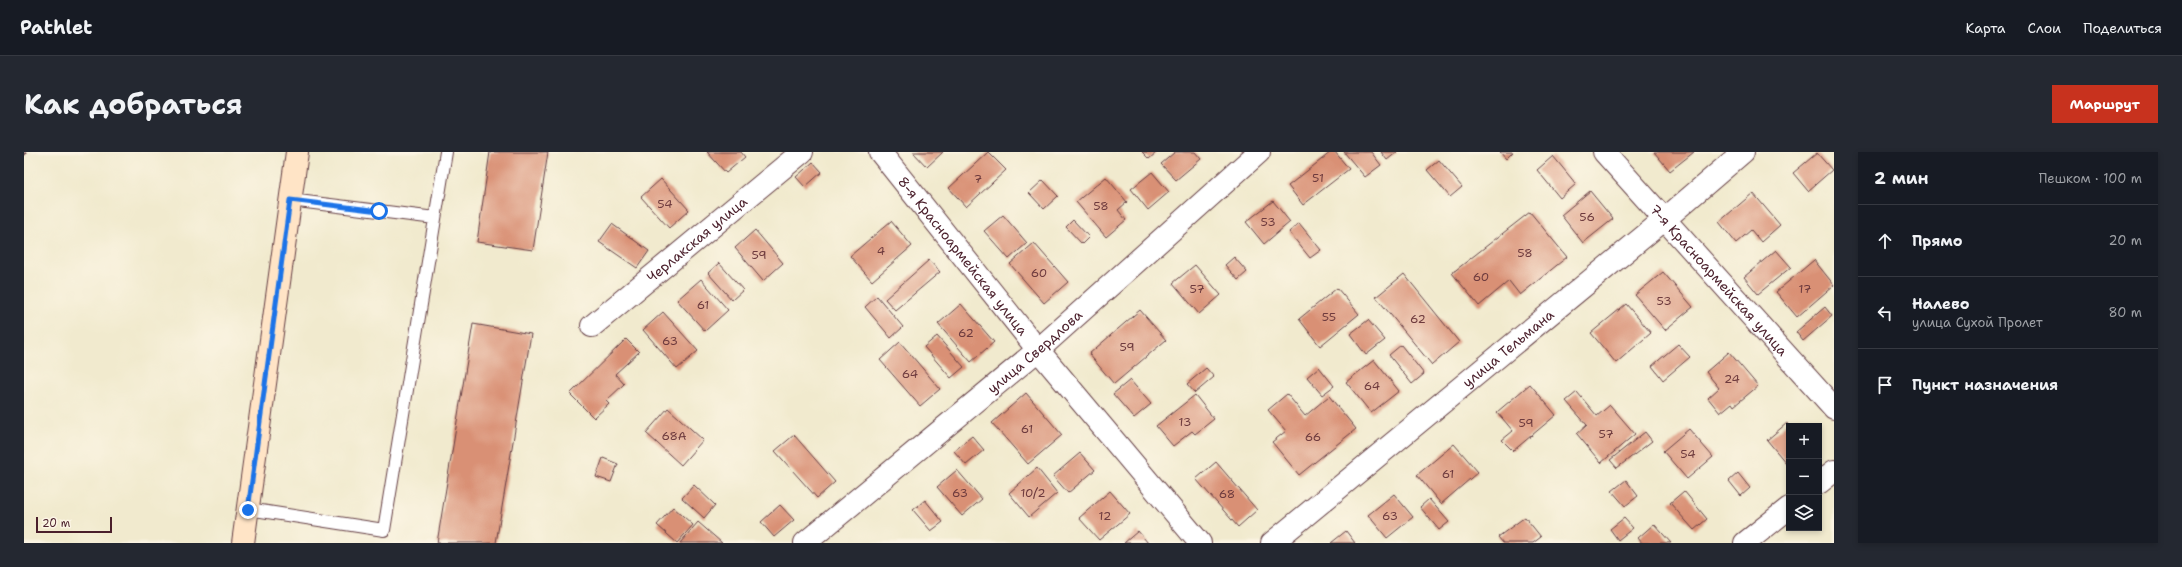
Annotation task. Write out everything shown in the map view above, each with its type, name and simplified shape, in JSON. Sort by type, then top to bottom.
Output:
[{"type":"main road","points":[[243,543],[297,152]]},
{"type":"street","name":"Черлакская улица","points":[[592,326],[802,152]]},
{"type":"street","name":"8-я Красноармейская улица","points":[[880,152],[1038,350],[1200,543]]},
{"type":"street","name":"улица Свердлова","points":[[805,543],[1038,350],[1259,152]]},
{"type":"street","name":"7-я Красноармейская улица","points":[[1604,152],[1834,408]]},
{"type":"street","name":"улица Тельмана","points":[[1272,543],[1665,219],[1743,152]]},
{"type":"street","points":[[1822,481],[1834,471]]},
{"type":"street","points":[[1745,543],[1786,510]]},
{"type":"lane","points":[[248,510],[384,530],[446,152]]},
{"type":"lane","points":[[290,200],[435,218]]},
{"type":"building","points":[[490,152],[548,152],[533,250],[477,242]]},
{"type":"building","points":[[707,152],[741,152],[745,157],[726,173]]},
{"type":"building","points":[[913,152],[943,152],[927,167]]},
{"type":"building","points":[[988,152],[1006,170],[966,207],[949,188]]},
{"type":"building","points":[[1142,152],[1157,152],[1149,159]]},
{"type":"building","points":[[1175,152],[1195,152],[1201,159],[1176,180],[1161,164]]},
{"type":"building","points":[[1331,152],[1335,152],[1349,169],[1303,205],[1288,186]]},
{"type":"building","points":[[1344,152],[1371,152],[1381,165],[1365,177]]},
{"type":"building","points":[[1381,152],[1397,152],[1387,160]]},
{"type":"building","points":[[1500,152],[1513,152],[1506,159]]},
{"type":"building","points":[[1654,152],[1694,152],[1670,171]]},
{"type":"building","points":[[1817,153],[1832,170],[1808,191],[1793,173]]},
{"type":"building","points":[[1553,156],[1576,184],[1560,198],[1537,170]]},
{"type":"building","points":[[1439,160],[1462,187],[1450,197],[1427,170]]},
{"type":"building","points":[[813,162],[822,172],[805,187],[796,177]]},
{"type":"building","points":[[1152,172],[1169,192],[1148,210],[1131,189]]},
{"type":"building","points":[[1106,177],[1127,202],[1118,210],[1126,220],[1106,237],[1076,202]]},
{"type":"building","points":[[661,179],[689,210],[669,228],[641,197]]},
{"type":"building","points":[[1043,180],[1058,196],[1044,209],[1029,193]]},
{"type":"building","points":[[1590,191],[1613,219],[1583,243],[1561,215]]},
{"type":"building","points":[[1753,193],[1780,225],[1761,242],[1751,230],[1736,243],[1719,222]]},
{"type":"building","points":[[1273,201],[1290,222],[1264,244],[1246,222]]},
{"type":"building","points":[[1530,212],[1567,257],[1520,295],[1509,281],[1479,306],[1452,273]]},
{"type":"building","points":[[1003,215],[1027,243],[1009,259],[984,231]]},
{"type":"building","points":[[1073,220],[1089,237],[1082,244],[1066,227]]},
{"type":"building","points":[[891,221],[912,246],[872,281],[850,256]]},
{"type":"building","points":[[1299,223],[1321,250],[1310,258],[1289,232]]},
{"type":"building","points":[[612,224],[649,251],[637,268],[599,242]]},
{"type":"building","points":[[755,230],[783,263],[763,281],[735,248]]},
{"type":"building","points":[[1034,243],[1068,282],[1044,303],[1010,264]]},
{"type":"building","points":[[1776,250],[1791,267],[1758,294],[1744,277]]},
{"type":"building","points":[[1234,257],[1247,272],[1238,280],[1225,265]]},
{"type":"building","points":[[929,260],[940,272],[895,310],[885,299]]},
{"type":"building","points":[[1814,260],[1834,285],[1797,317],[1776,292]]},
{"type":"building","points":[[719,263],[743,290],[732,300],[708,273]]},
{"type":"building","points":[[1195,265],[1221,295],[1199,314],[1173,283]]},
{"type":"building","points":[[1663,272],[1693,307],[1665,330],[1635,295]]},
{"type":"building","points":[[1404,274],[1459,342],[1432,365],[1376,297]]},
{"type":"building","points":[[701,279],[728,310],[705,331],[677,300]]},
{"type":"building","points":[[1337,288],[1359,314],[1320,346],[1299,319]]},
{"type":"building","points":[[877,296],[903,327],[891,338],[865,307]]},
{"type":"building","points":[[961,304],[994,342],[971,362],[938,324]]},
{"type":"building","points":[[1626,304],[1651,333],[1616,363],[1591,333]]},
{"type":"building","points":[[1825,307],[1832,316],[1803,341],[1796,332]]},
{"type":"building","points":[[1140,310],[1166,340],[1114,384],[1089,354]]},
{"type":"building","points":[[663,312],[698,351],[677,369],[643,330]]},
{"type":"building","points":[[1368,320],[1385,340],[1366,355],[1350,334]]},
{"type":"building","points":[[473,324],[531,334],[496,543],[437,543]]},
{"type":"building","points":[[937,336],[964,367],[951,378],[924,347]]},
{"type":"building","points":[[626,339],[639,352],[615,374],[624,384],[606,401],[609,404],[594,418],[570,394]]},
{"type":"building","points":[[900,342],[940,389],[920,406],[880,360]]},
{"type":"building","points":[[1678,344],[1690,357],[1663,380],[1652,366]]},
{"type":"building","points":[[1401,345],[1424,374],[1412,384],[1389,355]]},
{"type":"building","points":[[1729,352],[1758,386],[1734,406],[1732,403],[1720,413],[1708,398],[1719,388],[1706,372]]},
{"type":"building","points":[[1374,360],[1399,391],[1371,413],[1346,382]]},
{"type":"building","points":[[1319,367],[1334,386],[1322,395],[1307,377]]},
{"type":"building","points":[[1206,368],[1214,377],[1195,393],[1187,384]]},
{"type":"building","points":[[1130,380],[1151,404],[1134,418],[1113,394]]},
{"type":"building","points":[[1530,384],[1556,415],[1513,451],[1502,440],[1513,431],[1497,412]]},
{"type":"building","points":[[1577,392],[1597,416],[1610,405],[1635,434],[1601,463],[1577,434],[1587,425],[1566,401]]},
{"type":"building","points":[[1026,393],[1062,435],[1028,464],[992,423]]},
{"type":"building","points":[[1287,394],[1305,416],[1329,396],[1356,429],[1299,475],[1272,442],[1286,431],[1268,410]]},
{"type":"building","points":[[1195,395],[1214,419],[1195,434],[1192,431],[1173,446],[1156,426]]},
{"type":"building","points":[[668,408],[703,440],[681,465],[646,433]]},
{"type":"building","points":[[1786,424],[1786,463],[1767,440]]},
{"type":"building","points":[[1689,429],[1713,457],[1687,479],[1663,451]]},
{"type":"building","points":[[1645,432],[1652,441],[1617,468],[1610,460]]},
{"type":"building","points":[[794,435],[835,482],[817,498],[775,451]]},
{"type":"building","points":[[972,436],[984,450],[966,465],[954,451]]},
{"type":"building","points":[[1454,444],[1478,472],[1441,504],[1417,475]]},
{"type":"building","points":[[1080,453],[1095,470],[1068,493],[1053,476]]},
{"type":"building","points":[[603,458],[618,464],[611,482],[596,477]]},
{"type":"building","points":[[1216,462],[1257,510],[1238,527],[1196,479]]},
{"type":"building","points":[[1037,468],[1057,493],[1029,517],[1009,493]]},
{"type":"building","points":[[957,470],[982,499],[962,516],[937,487]]},
{"type":"building","points":[[1738,473],[1750,488],[1741,496],[1729,481]]},
{"type":"building","points":[[1626,480],[1638,496],[1625,506],[1612,491]]},
{"type":"building","points":[[694,485],[715,505],[704,518],[682,498]]},
{"type":"building","points":[[1110,491],[1130,514],[1099,540],[1079,518]]},
{"type":"building","points":[[1684,491],[1707,519],[1694,530],[1670,503]]},
{"type":"building","points":[[1394,494],[1413,517],[1387,538],[1368,515]]},
{"type":"building","points":[[1429,499],[1449,522],[1439,530],[1420,507]]},
{"type":"building","points":[[925,500],[943,522],[931,531],[913,510]]},
{"type":"building","points":[[780,505],[794,520],[774,537],[761,522]]},
{"type":"building","points":[[673,507],[693,525],[677,543],[657,525]]},
{"type":"building","points":[[1525,517],[1541,537],[1533,543],[1503,543],[1498,537]]},
{"type":"building","points":[[1624,518],[1633,528],[1618,540],[1610,529]]},
{"type":"building","points":[[698,522],[722,543],[680,543]]},
{"type":"building","points":[[1654,524],[1671,543],[1642,543],[1638,538]]},
{"type":"building","points":[[1138,531],[1148,543],[1124,543]]},
{"type":"building","points":[[1346,531],[1355,543],[1331,543]]},
{"type":"route","points":[[248,510],[290,200],[379,211]]}]
